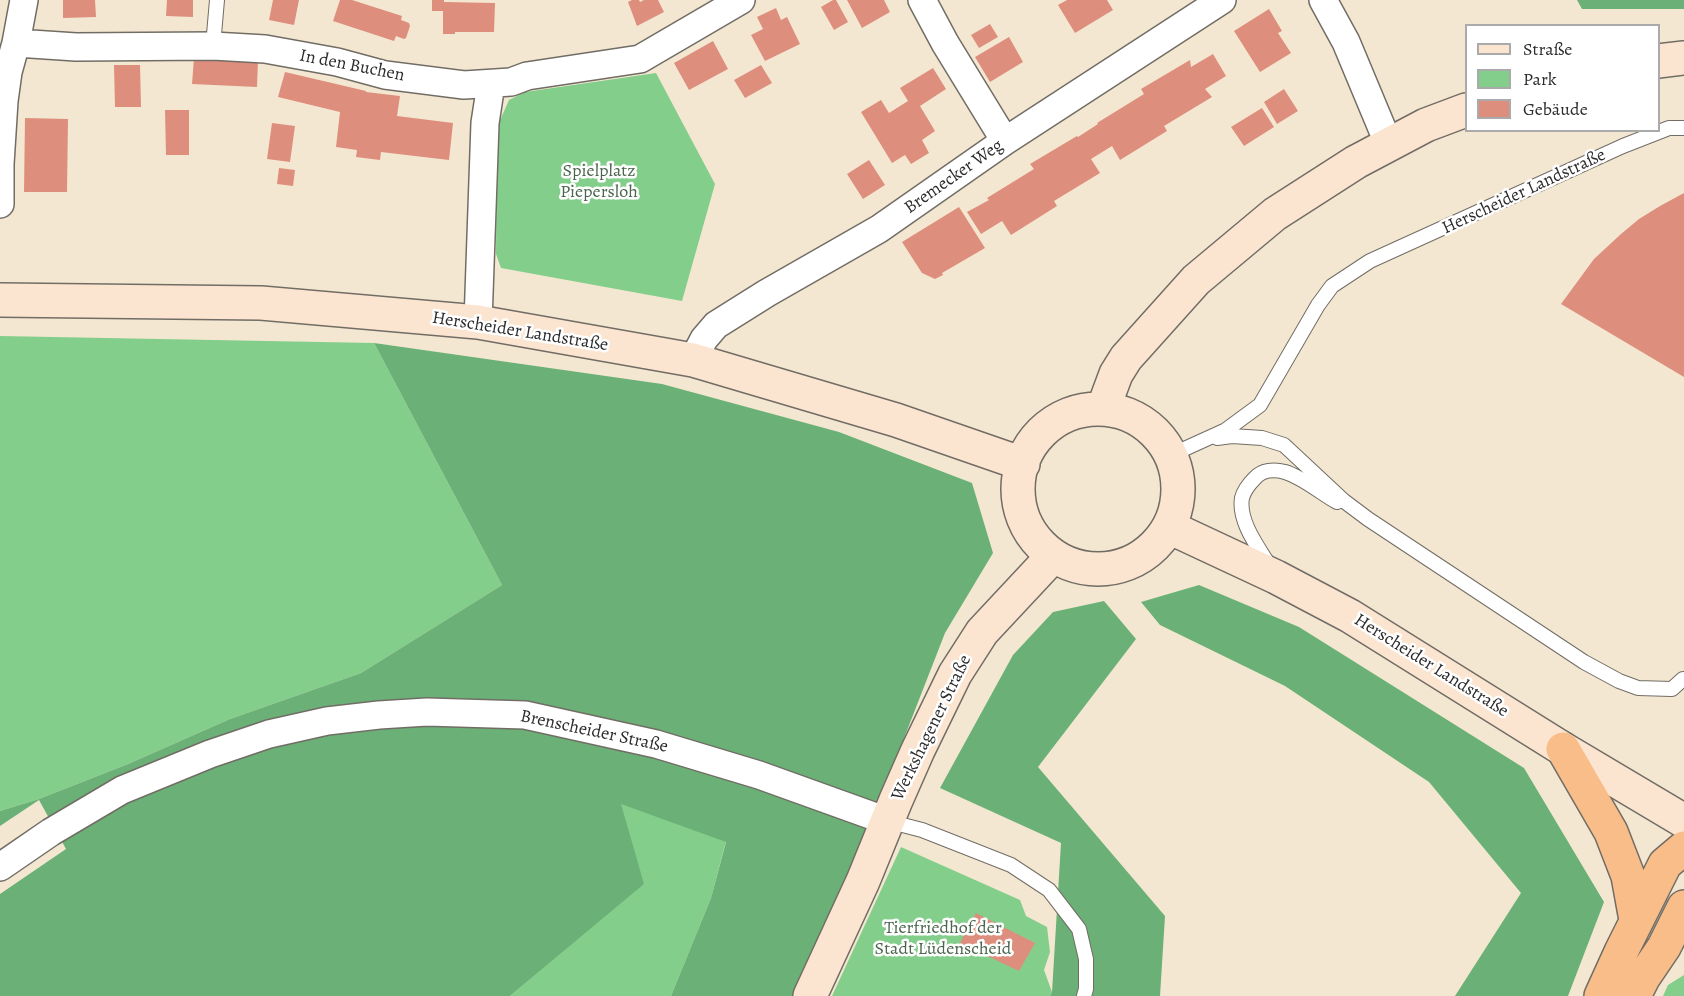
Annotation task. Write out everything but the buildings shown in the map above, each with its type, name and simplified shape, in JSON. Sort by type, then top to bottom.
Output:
[{"type":"highway","points":[[1563,749],[1611,832],[1628,876],[1636,920]]},
{"type":"highway","points":[[1601,996],[1665,864],[1684,848]]},
{"type":"highway","points":[[1634,996],[1643,978],[1674,942],[1684,907]]},
{"type":"main road","points":[[1660,61],[1684,58]]},
{"type":"main road","points":[[1103,409],[1116,374],[1126,358],[1196,280],[1275,214],[1356,162],[1426,125],[1465,111]]},
{"type":"main road","name":"Herscheider Landstraße","points":[[0,300],[261,303],[478,322],[693,360],[896,420],[1023,464]]},
{"type":"main road","points":[[1103,409],[1122,412],[1141,422],[1156,434],[1171,455],[1176,469],[1179,491],[1169,526],[1147,553],[1132,562],[1110,569],[1082,568],[1053,556],[1037,542],[1027,527],[1021,513],[1018,482],[1023,464],[1026,454],[1037,437],[1057,421],[1082,410],[1103,409]]},
{"type":"main road","name":"Herscheider Landstraße","points":[[1169,526],[1276,577],[1350,616],[1563,749],[1684,821]]},
{"type":"main road","name":"Werkshagener Straße","points":[[810,996],[863,881],[918,750],[956,674],[982,632],[1053,556]]},
{"type":"street","points":[[0,204],[4,101],[24,0]]},
{"type":"street","name":"In den Buchen","points":[[16,43],[76,47],[213,46],[265,49],[337,62],[385,75],[464,85],[491,84],[640,59],[741,0]]},
{"type":"street","name":"Bremecker Weg","points":[[693,360],[704,339],[717,325],[767,293],[879,229],[1005,141],[1222,0]]},
{"type":"street","points":[[1323,0],[1346,42],[1389,145]]},
{"type":"street","points":[[928,11],[1005,141]]},
{"type":"street","points":[[478,322],[485,123],[491,84]]},
{"type":"street","name":"Brenscheider Straße","points":[[0,867],[51,832],[122,790],[210,754],[269,734],[327,721],[427,712],[525,715],[656,744],[759,775],[887,821]]},
{"type":"lane","points":[[213,46],[217,0]]},
{"type":"lane","name":"Herscheider Landstraße","points":[[1660,132],[1669,128],[1684,128]]},
{"type":"lane","name":"Herscheider Landstraße","points":[[1203,441],[1226,430],[1260,405],[1318,305],[1332,286],[1370,261],[1623,146],[1659,132]]},
{"type":"lane","points":[[1171,455],[1203,441],[1232,436],[1262,438],[1284,445],[1344,501],[1368,519],[1584,662],[1619,681],[1638,688],[1672,689],[1683,678]]},
{"type":"lane","points":[[1276,577],[1247,524],[1242,508],[1242,496],[1257,475],[1276,470],[1287,473],[1368,519]]},
{"type":"lane","name":"Werkshagener Straße","points":[[887,821],[922,830],[1011,865],[1049,890],[1079,929],[1086,959],[1084,996]]},
{"type":"green space","points":[[1577,0],[1684,0],[1684,9],[1582,9]]},
{"type":"green space","name":"Spielplatz Piepersloh","points":[[656,73],[715,184],[682,301],[501,268],[496,254],[497,127],[509,100],[525,92]]},
{"type":"green space","points":[[0,336],[374,343],[502,585],[361,673],[230,719],[128,764],[39,799],[0,811]]},
{"type":"green space","points":[[374,343],[662,384],[839,432],[972,483],[993,553],[945,633],[883,792],[799,996],[671,996],[711,898],[726,842],[621,804],[644,884],[510,996],[0,996],[0,894],[66,849],[39,800],[0,826],[0,811],[39,799],[128,764],[230,719],[361,673],[502,585]]},
{"type":"green space","points":[[1199,585],[1299,627],[1524,768],[1604,902],[1568,996],[1455,996],[1521,893],[1429,782],[1285,686],[1160,625],[1141,602]]},
{"type":"green space","points":[[1104,601],[1136,639],[1038,767],[1165,916],[1160,996],[1050,996],[1061,843],[940,788],[1013,655],[1053,612]]},
{"type":"green space","points":[[620,803],[726,841],[711,898],[671,996],[510,996],[643,884]]},
{"type":"green space","name":"Tierfriedhof der Stadt Lüdenscheid","points":[[901,847],[1020,900],[1026,916],[1047,927],[1050,952],[1044,970],[1052,992],[1050,996],[832,996]]},
{"type":"green space","points":[[1684,975],[1684,996],[1663,996],[1668,985]]}]
